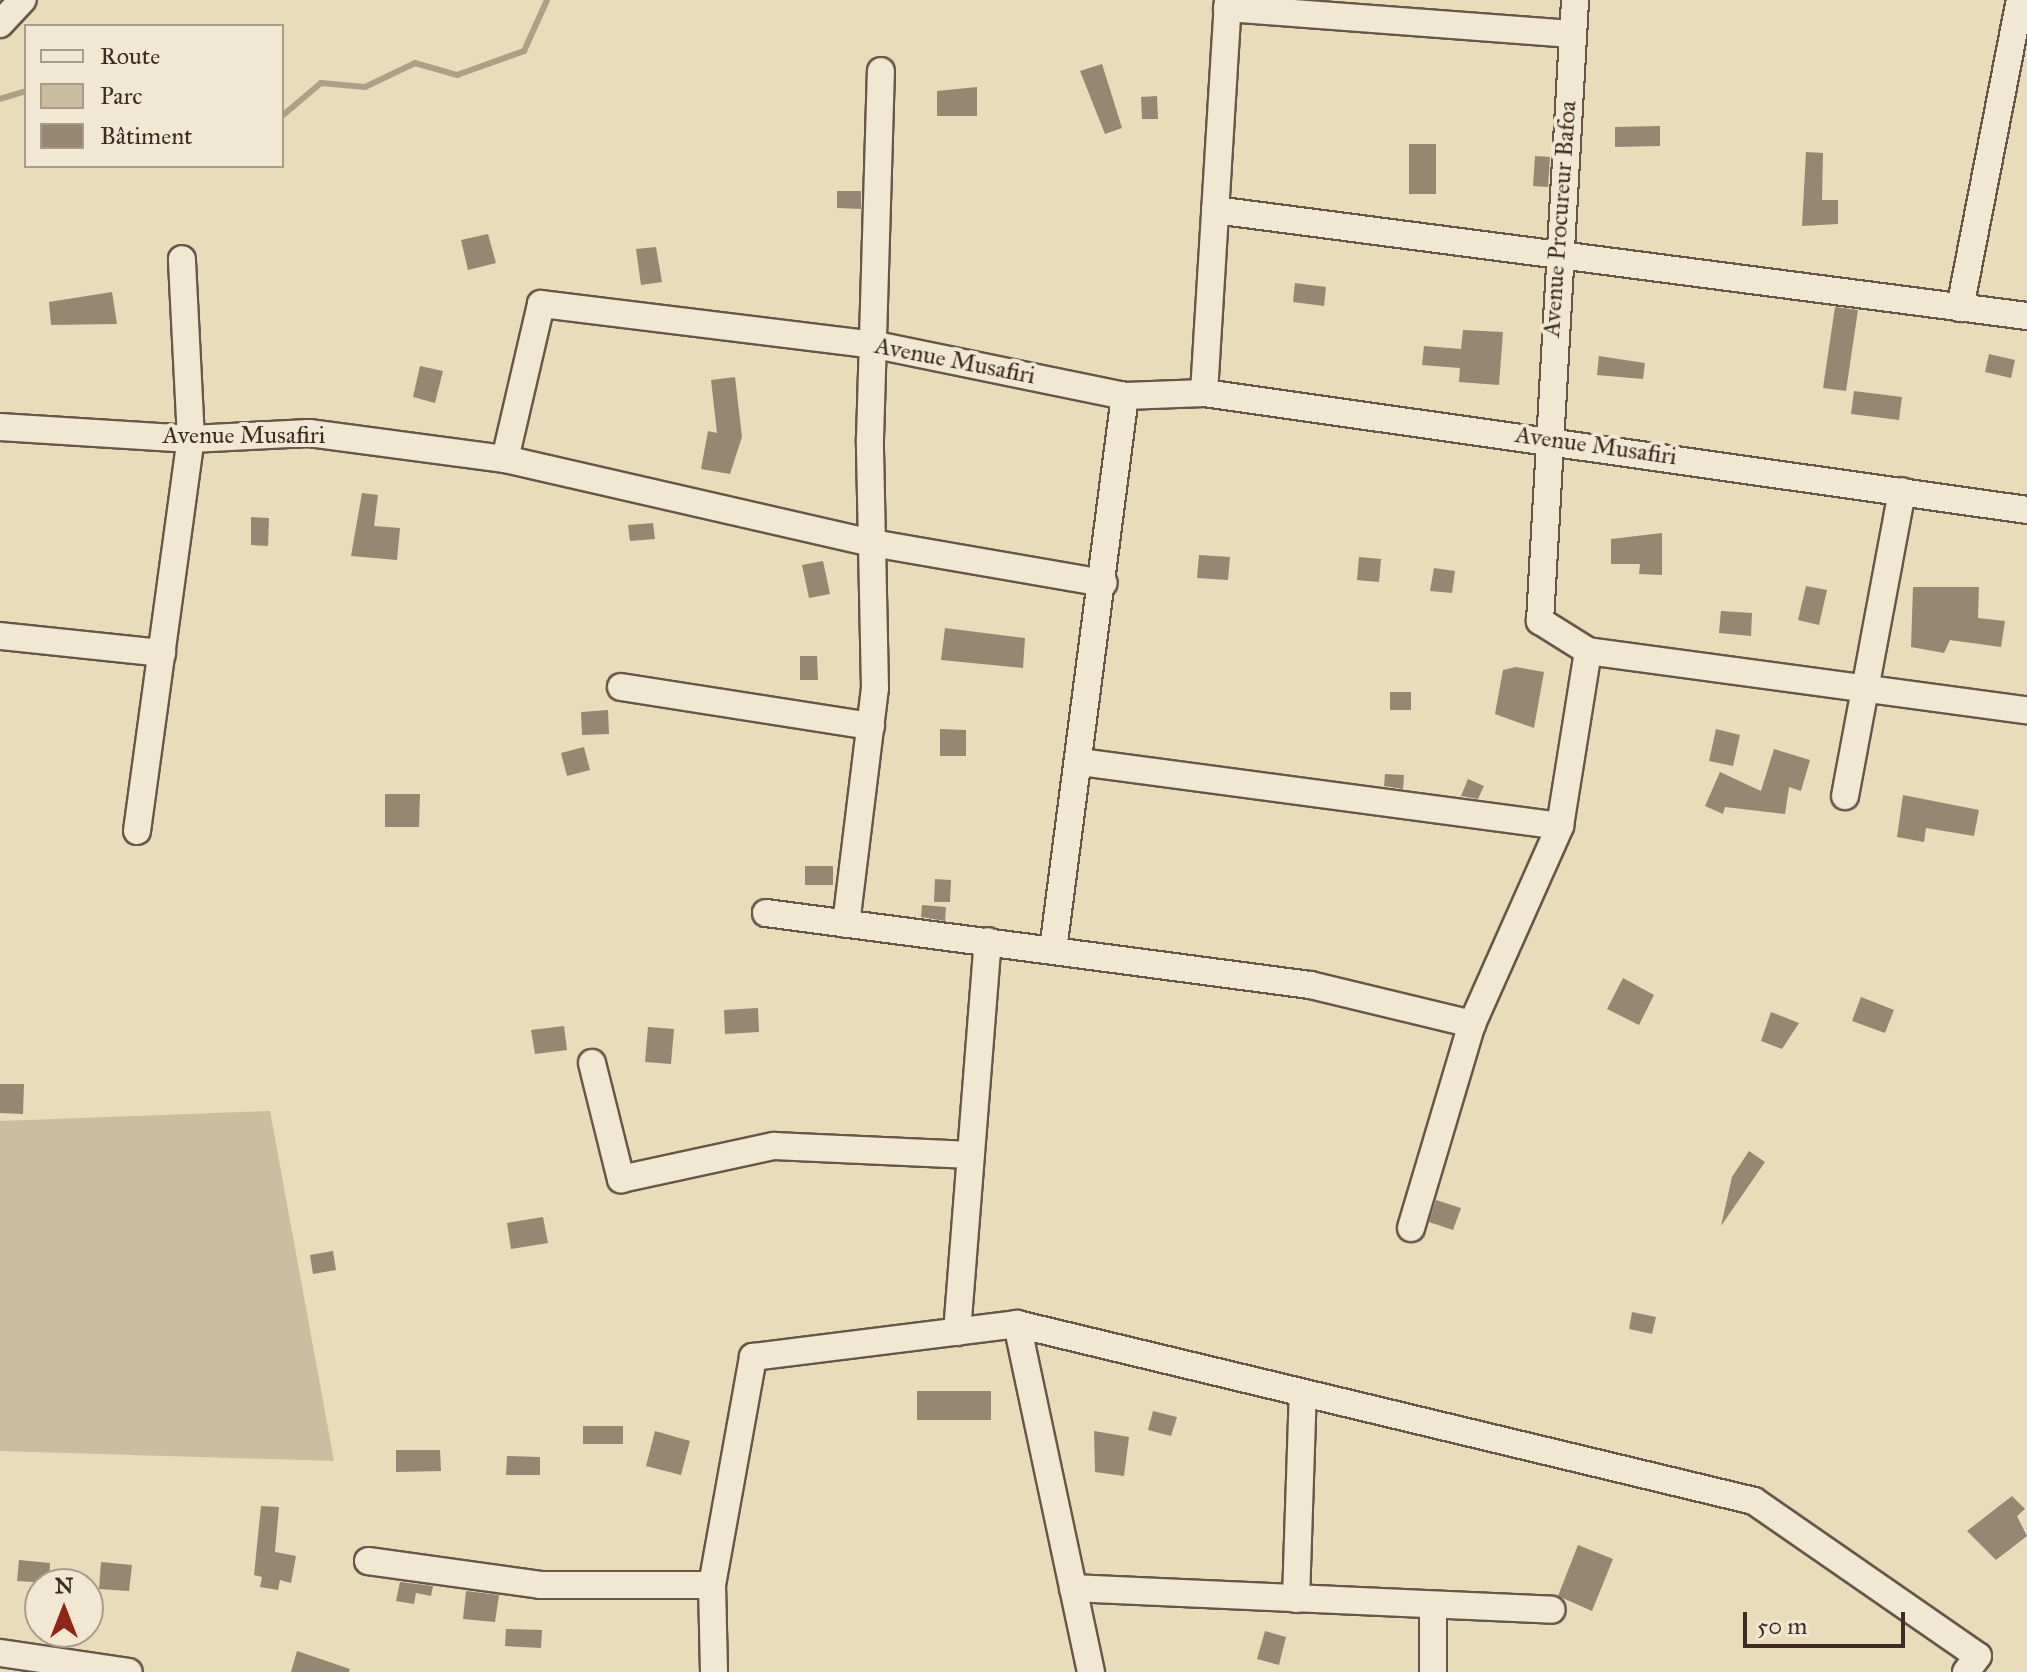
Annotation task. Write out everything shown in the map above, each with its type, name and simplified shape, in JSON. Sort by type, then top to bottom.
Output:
[{"type":"street","points":[[0,24],[22,0]]},
{"type":"street","name":"Avenue Procureur Bafoa","points":[[1575,0],[1557,251],[1540,621],[1588,651]]},
{"type":"street","points":[[1960,308],[2020,0]]},
{"type":"street","points":[[1204,393],[1228,4],[1572,34]]},
{"type":"street","points":[[846,924],[871,726],[881,71]]},
{"type":"street","points":[[1215,210],[1557,251],[2027,316]]},
{"type":"street","points":[[137,831],[191,439],[182,259]]},
{"type":"street","name":"Avenue Musafiri","points":[[0,427],[191,439],[309,433],[505,459],[541,304],[876,345],[1125,396],[1204,393],[1548,438],[2027,510]]},
{"type":"street","points":[[1053,950],[1081,762],[1125,396]]},
{"type":"street","points":[[505,459],[872,543],[1104,583]]},
{"type":"street","points":[[1845,796],[1902,491]]},
{"type":"street","points":[[0,636],[162,653]]},
{"type":"street","points":[[1411,1228],[1472,1024],[1560,826],[1588,651],[2027,710]]},
{"type":"street","points":[[621,687],[871,726]]},
{"type":"street","points":[[1081,762],[1560,826]]},
{"type":"street","points":[[766,913],[1310,985],[1472,1024]]},
{"type":"street","points":[[957,1332],[988,941]]},
{"type":"street","points":[[592,1063],[621,1179],[774,1146],[971,1155]]},
{"type":"street","points":[[1017,1324],[1091,1672]]},
{"type":"street","points":[[714,1672],[712,1585],[753,1357],[1017,1324],[1754,1501],[1978,1656],[1966,1672]]},
{"type":"street","points":[[1296,1599],[1303,1393]]},
{"type":"street","points":[[368,1561],[540,1585],[712,1585]]},
{"type":"street","points":[[1073,1588],[1551,1610]]},
{"type":"street","points":[[1433,1605],[1433,1672]]},
{"type":"street","points":[[0,1653],[129,1672]]},
{"type":"green space","points":[[270,1111],[334,1461],[0,1451],[0,1121]]},
{"type":"building","points":[[1102,64],[1122,128],[1105,134],[1080,71]]},
{"type":"building","points":[[977,87],[977,116],[937,116],[937,91]]},
{"type":"building","points":[[1157,96],[1158,119],[1142,119],[1141,97]]},
{"type":"building","points":[[1660,126],[1660,146],[1615,147],[1615,127]]},
{"type":"building","points":[[1409,144],[1436,144],[1436,194],[1409,194]]},
{"type":"building","points":[[1806,152],[1823,153],[1822,200],[1838,200],[1838,224],[1802,226]]},
{"type":"building","points":[[1535,156],[1550,157],[1548,187],[1533,186]]},
{"type":"building","points":[[837,191],[861,191],[861,209],[837,208]]},
{"type":"building","points":[[488,234],[496,263],[468,270],[461,240]]},
{"type":"building","points":[[656,247],[662,282],[641,285],[636,249]]},
{"type":"building","points":[[1295,283],[1326,287],[1324,306],[1293,302]]},
{"type":"building","points":[[112,292],[117,324],[51,325],[49,302]]},
{"type":"building","points":[[1835,307],[1858,310],[1846,391],[1823,388]]},
{"type":"building","points":[[1463,330],[1503,332],[1499,385],[1459,382],[1460,368],[1422,365],[1424,346],[1461,349]]},
{"type":"building","points":[[1989,354],[2015,360],[2011,378],[1985,372]]},
{"type":"building","points":[[1599,356],[1645,363],[1643,379],[1597,375]]},
{"type":"building","points":[[420,366],[443,371],[435,403],[413,397]]},
{"type":"building","points":[[735,377],[742,437],[730,474],[701,469],[708,431],[717,433],[711,380]]},
{"type":"building","points":[[1854,391],[1902,397],[1899,420],[1851,414]]},
{"type":"building","points":[[362,493],[378,495],[374,526],[400,528],[397,560],[351,556]]},
{"type":"building","points":[[251,517],[269,518],[268,546],[251,545]]},
{"type":"building","points":[[653,523],[655,539],[630,541],[628,525]]},
{"type":"building","points":[[1662,533],[1662,575],[1639,574],[1640,564],[1611,564],[1611,539]]},
{"type":"building","points":[[1199,555],[1230,557],[1228,580],[1197,578]]},
{"type":"building","points":[[1359,557],[1381,559],[1379,582],[1357,580]]},
{"type":"building","points":[[823,561],[830,594],[809,598],[802,565]]},
{"type":"building","points":[[1434,568],[1455,571],[1452,593],[1430,591]]},
{"type":"building","points":[[1806,586],[1827,590],[1819,625],[1798,620]]},
{"type":"building","points":[[1913,587],[1979,587],[1978,618],[2005,621],[2001,647],[1950,640],[1944,653],[1911,647]]},
{"type":"building","points":[[1721,611],[1752,613],[1751,636],[1719,633]]},
{"type":"building","points":[[945,628],[1025,638],[1023,668],[941,660]]},
{"type":"building","points":[[800,656],[817,656],[818,680],[800,680]]},
{"type":"building","points":[[1516,667],[1544,672],[1534,728],[1495,714],[1503,670]]},
{"type":"building","points":[[1390,692],[1411,692],[1411,710],[1390,710]]},
{"type":"building","points":[[608,710],[609,734],[582,735],[581,712]]},
{"type":"building","points":[[940,729],[966,730],[966,756],[940,756]]},
{"type":"building","points":[[1716,729],[1740,735],[1733,766],[1709,761]]},
{"type":"building","points":[[584,747],[590,770],[567,776],[561,753]]},
{"type":"building","points":[[1774,749],[1810,760],[1801,791],[1789,787],[1785,814],[1725,807],[1723,814],[1705,806],[1720,772],[1761,791]]},
{"type":"building","points":[[1385,774],[1404,775],[1403,789],[1384,786]]},
{"type":"building","points":[[1468,779],[1484,786],[1478,799],[1461,796]]},
{"type":"building","points":[[385,794],[420,794],[419,827],[385,827]]},
{"type":"building","points":[[1903,795],[1979,810],[1974,836],[1926,828],[1924,842],[1897,837]]},
{"type":"building","points":[[805,866],[833,866],[833,885],[805,885]]},
{"type":"building","points":[[935,879],[951,880],[950,902],[934,902]]},
{"type":"building","points":[[922,905],[946,907],[945,921],[921,917]]},
{"type":"building","points":[[1623,978],[1654,995],[1639,1025],[1607,1009]]},
{"type":"building","points":[[1861,997],[1894,1010],[1885,1033],[1852,1021]]},
{"type":"building","points":[[758,1008],[759,1032],[725,1034],[724,1010]]},
{"type":"building","points":[[1771,1012],[1799,1023],[1782,1049],[1761,1041]]},
{"type":"building","points":[[564,1026],[567,1050],[535,1054],[531,1030]]},
{"type":"building","points":[[648,1027],[674,1029],[671,1064],[645,1062]]},
{"type":"building","points":[[0,1084],[24,1084],[23,1114],[0,1113]]},
{"type":"building","points":[[1749,1151],[1765,1162],[1721,1226],[1732,1177]]},
{"type":"building","points":[[1436,1200],[1461,1208],[1453,1230],[1429,1222]]},
{"type":"building","points":[[543,1217],[548,1243],[511,1249],[507,1223]]},
{"type":"building","points":[[333,1251],[336,1270],[313,1274],[310,1255]]},
{"type":"building","points":[[1632,1312],[1656,1317],[1652,1334],[1629,1329]]},
{"type":"building","points":[[917,1391],[991,1391],[991,1420],[917,1420]]},
{"type":"building","points":[[1153,1411],[1177,1417],[1171,1436],[1148,1430]]},
{"type":"building","points":[[583,1426],[623,1426],[623,1444],[583,1444]]},
{"type":"building","points":[[655,1431],[690,1441],[681,1475],[646,1466]]},
{"type":"building","points":[[1094,1431],[1129,1437],[1124,1476],[1095,1472]]},
{"type":"building","points":[[396,1450],[440,1450],[441,1471],[396,1472]]},
{"type":"building","points":[[507,1456],[540,1457],[540,1475],[506,1475]]},
{"type":"building","points":[[2012,1496],[2025,1509],[2017,1516],[2027,1536],[1996,1560],[1967,1531]]},
{"type":"building","points":[[261,1506],[279,1507],[275,1552],[296,1556],[291,1583],[280,1580],[278,1590],[260,1587],[262,1577],[254,1575]]},
{"type":"building","points":[[1578,1545],[1613,1559],[1592,1611],[1558,1596]]},
{"type":"building","points":[[19,1560],[50,1563],[50,1568],[24,1568],[24,1581],[17,1581]]},
{"type":"building","points":[[101,1562],[132,1565],[129,1591],[104,1589],[104,1568],[101,1568]]},
{"type":"building","points":[[400,1582],[433,1586],[431,1596],[416,1593],[414,1604],[396,1601]]},
{"type":"building","points":[[466,1591],[499,1595],[495,1622],[463,1619]]},
{"type":"building","points":[[506,1629],[542,1630],[541,1648],[505,1646]]},
{"type":"building","points":[[1265,1631],[1286,1637],[1279,1665],[1257,1659]]},
{"type":"building","points":[[297,1651],[350,1669],[349,1672],[291,1672]]},
{"type":"waterway","points":[[284,114],[321,83],[365,87],[415,63],[457,75],[524,51],[547,0]]},
{"type":"waterway","points":[[0,99],[24,92]]}]
